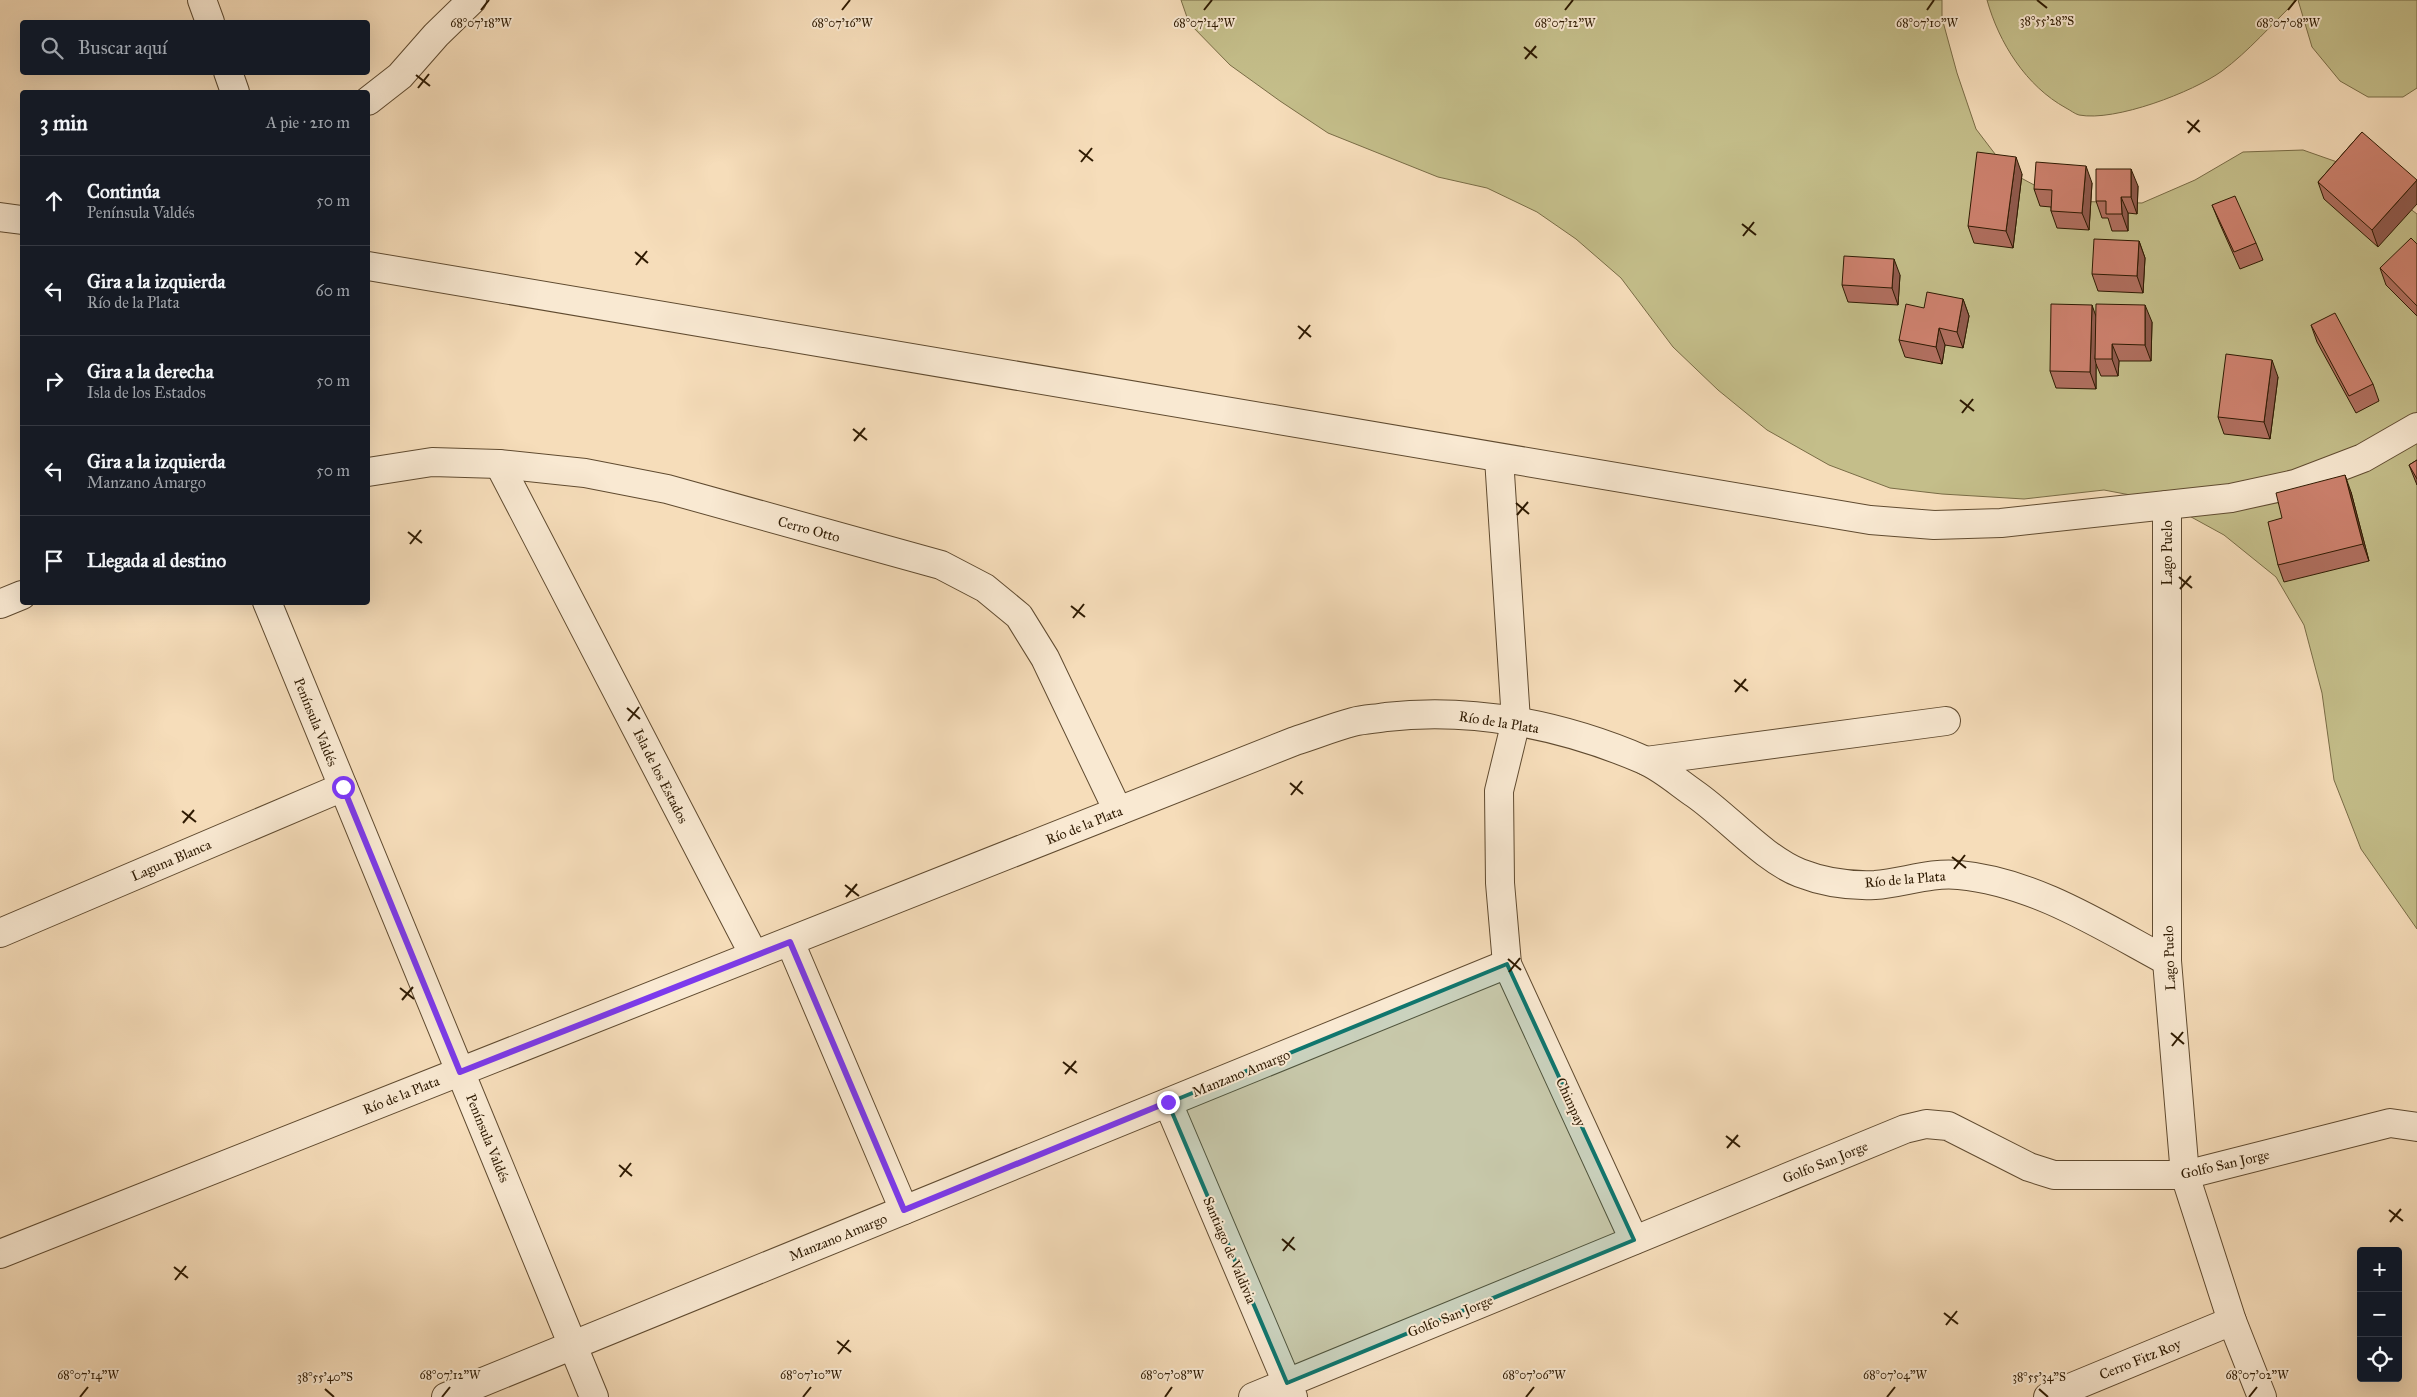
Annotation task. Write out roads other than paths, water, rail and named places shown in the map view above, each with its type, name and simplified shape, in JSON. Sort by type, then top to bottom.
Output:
[{"type":"street","points":[[202,0],[209,20]]},
{"type":"street","points":[[370,99],[400,76],[436,35],[472,0]]},
{"type":"street","points":[[229,75],[235,90]]},
{"type":"street","points":[[0,217],[20,220]]},
{"type":"street","points":[[370,266],[1806,511],[1870,520],[1934,525],[2001,523],[2231,498],[2295,484],[2363,458],[2417,427]]},
{"type":"street","name":"Chimpay","points":[[1499,458],[1516,721],[1498,791],[1500,884],[1507,964],[1634,1240]]},
{"type":"street","name":"Cerro Otto","points":[[370,472],[432,462],[499,464],[585,473],[667,489],[941,565],[985,588],[1019,616],[1045,658],[1118,811]]},
{"type":"street","name":"Isla de los Estados","points":[[499,464],[754,955]]},
{"type":"street","name":"Lago Puelo","points":[[2167,505],[2167,961],[2185,1175],[2232,1321],[2262,1397]]},
{"type":"street","points":[[0,604],[20,596]]},
{"type":"street","name":"Península Valdés","points":[[268,605],[594,1397]]},
{"type":"street","name":"Río de la Plata","points":[[0,1254],[1295,741],[1355,721],[1413,714],[1465,714],[1516,721],[1594,742],[1646,761],[1698,796],[1770,854],[1800,873],[1836,883],[1875,885],[1912,878],[1958,875],[2005,884],[2049,900],[2167,961]]},
{"type":"street","points":[[1646,761],[1946,721]]},
{"type":"street","name":"Laguna Blanca","points":[[0,933],[343,787]]},
{"type":"street","points":[[790,942],[904,1210]]},
{"type":"street","name":"Manzano Amargo","points":[[446,1397],[1507,964]]},
{"type":"street","name":"Santiago de Valdivia","points":[[1168,1102],[1290,1390]]},
{"type":"street","name":"Golfo San Jorge","points":[[1254,1397],[1290,1390],[1634,1240],[1905,1129],[1926,1124],[1948,1126],[2029,1167],[2054,1175],[2185,1175],[2390,1123],[2417,1126]]},
{"type":"street","name":"Cerro Fitz Roy","points":[[2048,1397],[2232,1321]]}]
